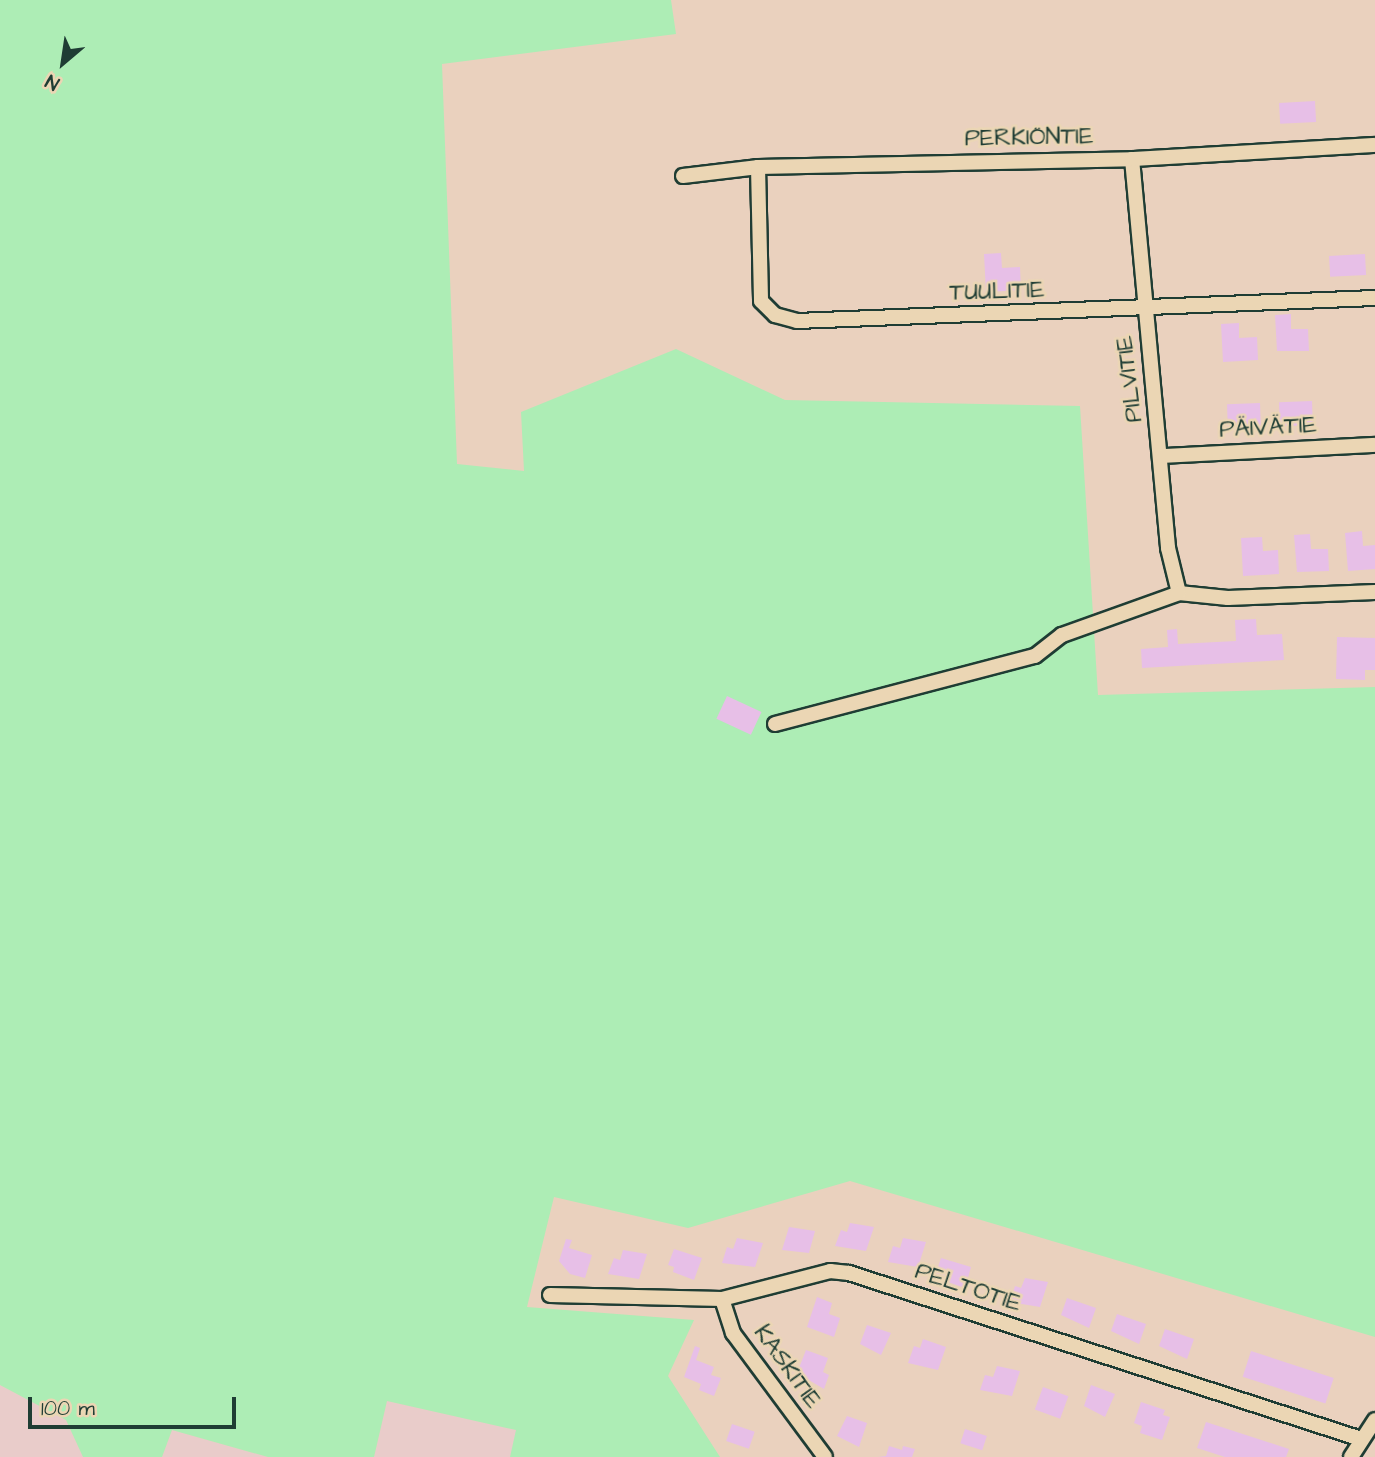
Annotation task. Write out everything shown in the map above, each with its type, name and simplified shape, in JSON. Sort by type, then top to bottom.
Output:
[{"type":"street","name":"PERKIÖNTIE","points":[[684,176],[758,167],[1132,159],[1375,145]]},
{"type":"street","name":"PILVITIE","points":[[1132,159],[1145,310],[1163,456],[1168,548],[1179,593]]},
{"type":"street","name":"TUULITIE","points":[[758,167],[761,300],[775,315],[797,321],[1145,310],[1375,298]]},
{"type":"street","name":"PÄIVÄTIE","points":[[1163,456],[1375,445]]},
{"type":"street","points":[[775,724],[1035,656],[1062,635],[1179,593],[1228,598],[1375,592]]},
{"type":"street","name":"PELTOTIE","points":[[550,1295],[722,1299],[830,1271],[849,1273],[1361,1439]]},
{"type":"street","name":"KASKITIE","points":[[722,1299],[733,1333],[825,1457]]},
{"type":"street","points":[[1351,1457],[1375,1420]]},
{"type":"shaded area","points":[[0,1385],[66,1420],[83,1457],[0,1457]]},
{"type":"shaded area","points":[[387,1401],[517,1430],[510,1457],[374,1457]]},
{"type":"shaded area","points":[[172,1430],[268,1457],[162,1457]]},
{"type":"green space","points":[[0,0],[671,0],[676,34],[442,64],[457,464],[524,471],[521,412],[676,349],[785,400],[1080,406],[1098,695],[1375,687],[1375,1337],[850,1181],[688,1228],[554,1197],[527,1307],[694,1320],[668,1376],[720,1457],[510,1457],[516,1430],[387,1401],[374,1457],[268,1457],[172,1430],[162,1457],[83,1457],[66,1420],[0,1385]]},
{"type":"building","points":[[1315,101],[1316,122],[1280,124],[1279,103]]},
{"type":"building","points":[[1001,253],[1002,268],[1020,267],[1021,290],[986,292],[984,254]]},
{"type":"building","points":[[1365,254],[1366,275],[1330,277],[1329,256]]},
{"type":"building","points":[[1291,314],[1291,329],[1308,329],[1309,351],[1277,351],[1275,315]]},
{"type":"building","points":[[1239,323],[1239,338],[1257,337],[1258,360],[1223,362],[1221,324]]},
{"type":"building","points":[[1312,401],[1313,425],[1280,426],[1279,402]]},
{"type":"building","points":[[1260,403],[1261,428],[1228,429],[1227,404]]},
{"type":"building","points":[[1362,531],[1363,546],[1375,545],[1375,569],[1348,571],[1345,533]]},
{"type":"building","points":[[1310,534],[1311,549],[1328,549],[1329,571],[1297,572],[1294,535]]},
{"type":"building","points":[[1262,537],[1263,551],[1278,550],[1279,574],[1243,576],[1241,538]]},
{"type":"building","points":[[1256,619],[1257,635],[1282,634],[1284,660],[1142,668],[1141,649],[1168,647],[1167,630],[1177,629],[1178,644],[1236,641],[1235,620]]},
{"type":"building","points":[[1337,637],[1375,638],[1375,670],[1365,670],[1365,680],[1336,679]]},
{"type":"building","points":[[727,696],[761,712],[751,735],[716,719]]},
{"type":"building","points":[[850,1223],[874,1227],[866,1251],[835,1246],[841,1230],[847,1232]]},
{"type":"building","points":[[789,1227],[815,1231],[809,1253],[782,1250]]},
{"type":"building","points":[[737,1238],[763,1243],[755,1267],[722,1263],[727,1247],[733,1249]]},
{"type":"building","points":[[903,1238],[926,1242],[918,1267],[888,1262],[893,1246],[900,1248]]},
{"type":"building","points":[[566,1239],[572,1240],[569,1248],[592,1255],[585,1278],[570,1274],[559,1261]]},
{"type":"building","points":[[674,1249],[702,1258],[694,1280],[673,1272],[674,1267],[668,1265]]},
{"type":"building","points":[[623,1250],[647,1254],[639,1279],[608,1274],[614,1258],[620,1260]]},
{"type":"building","points":[[941,1258],[971,1267],[965,1288],[942,1280],[944,1275],[936,1273]]},
{"type":"building","points":[[1025,1278],[1048,1282],[1040,1307],[1010,1302],[1015,1286],[1021,1288]]},
{"type":"building","points":[[817,1297],[832,1303],[829,1314],[840,1318],[834,1337],[807,1327]]},
{"type":"building","points":[[1067,1298],[1096,1308],[1089,1328],[1061,1315]]},
{"type":"building","points":[[1117,1314],[1146,1324],[1139,1344],[1111,1331]]},
{"type":"building","points":[[867,1325],[891,1333],[881,1355],[860,1344]]},
{"type":"building","points":[[1165,1329],[1194,1339],[1187,1359],[1159,1346]]},
{"type":"building","points":[[923,1339],[946,1347],[938,1370],[908,1363],[914,1346],[920,1348]]},
{"type":"building","points":[[695,1346],[700,1348],[696,1360],[714,1367],[711,1375],[721,1378],[714,1396],[699,1390],[701,1384],[684,1377]]},
{"type":"building","points":[[806,1350],[828,1358],[823,1372],[829,1375],[824,1389],[797,1373]]},
{"type":"building","points":[[1251,1351],[1334,1378],[1325,1404],[1243,1377]]},
{"type":"building","points":[[997,1366],[1020,1371],[1012,1396],[980,1390],[985,1375],[993,1377]]},
{"type":"building","points":[[1091,1385],[1115,1394],[1105,1417],[1084,1406]]},
{"type":"building","points":[[1043,1387],[1068,1396],[1060,1419],[1035,1410]]},
{"type":"building","points":[[1141,1402],[1165,1410],[1163,1415],[1170,1417],[1162,1440],[1140,1433],[1142,1426],[1134,1423]]},
{"type":"building","points":[[847,1416],[867,1423],[859,1447],[837,1436]]},
{"type":"building","points":[[1206,1422],[1289,1449],[1286,1457],[1225,1457],[1197,1448]]},
{"type":"building","points":[[732,1424],[755,1432],[749,1449],[726,1441]]},
{"type":"building","points":[[965,1429],[987,1436],[982,1450],[960,1443]]},
{"type":"building","points":[[889,1446],[902,1450],[903,1446],[915,1449],[912,1457],[878,1457],[886,1456]]}]
